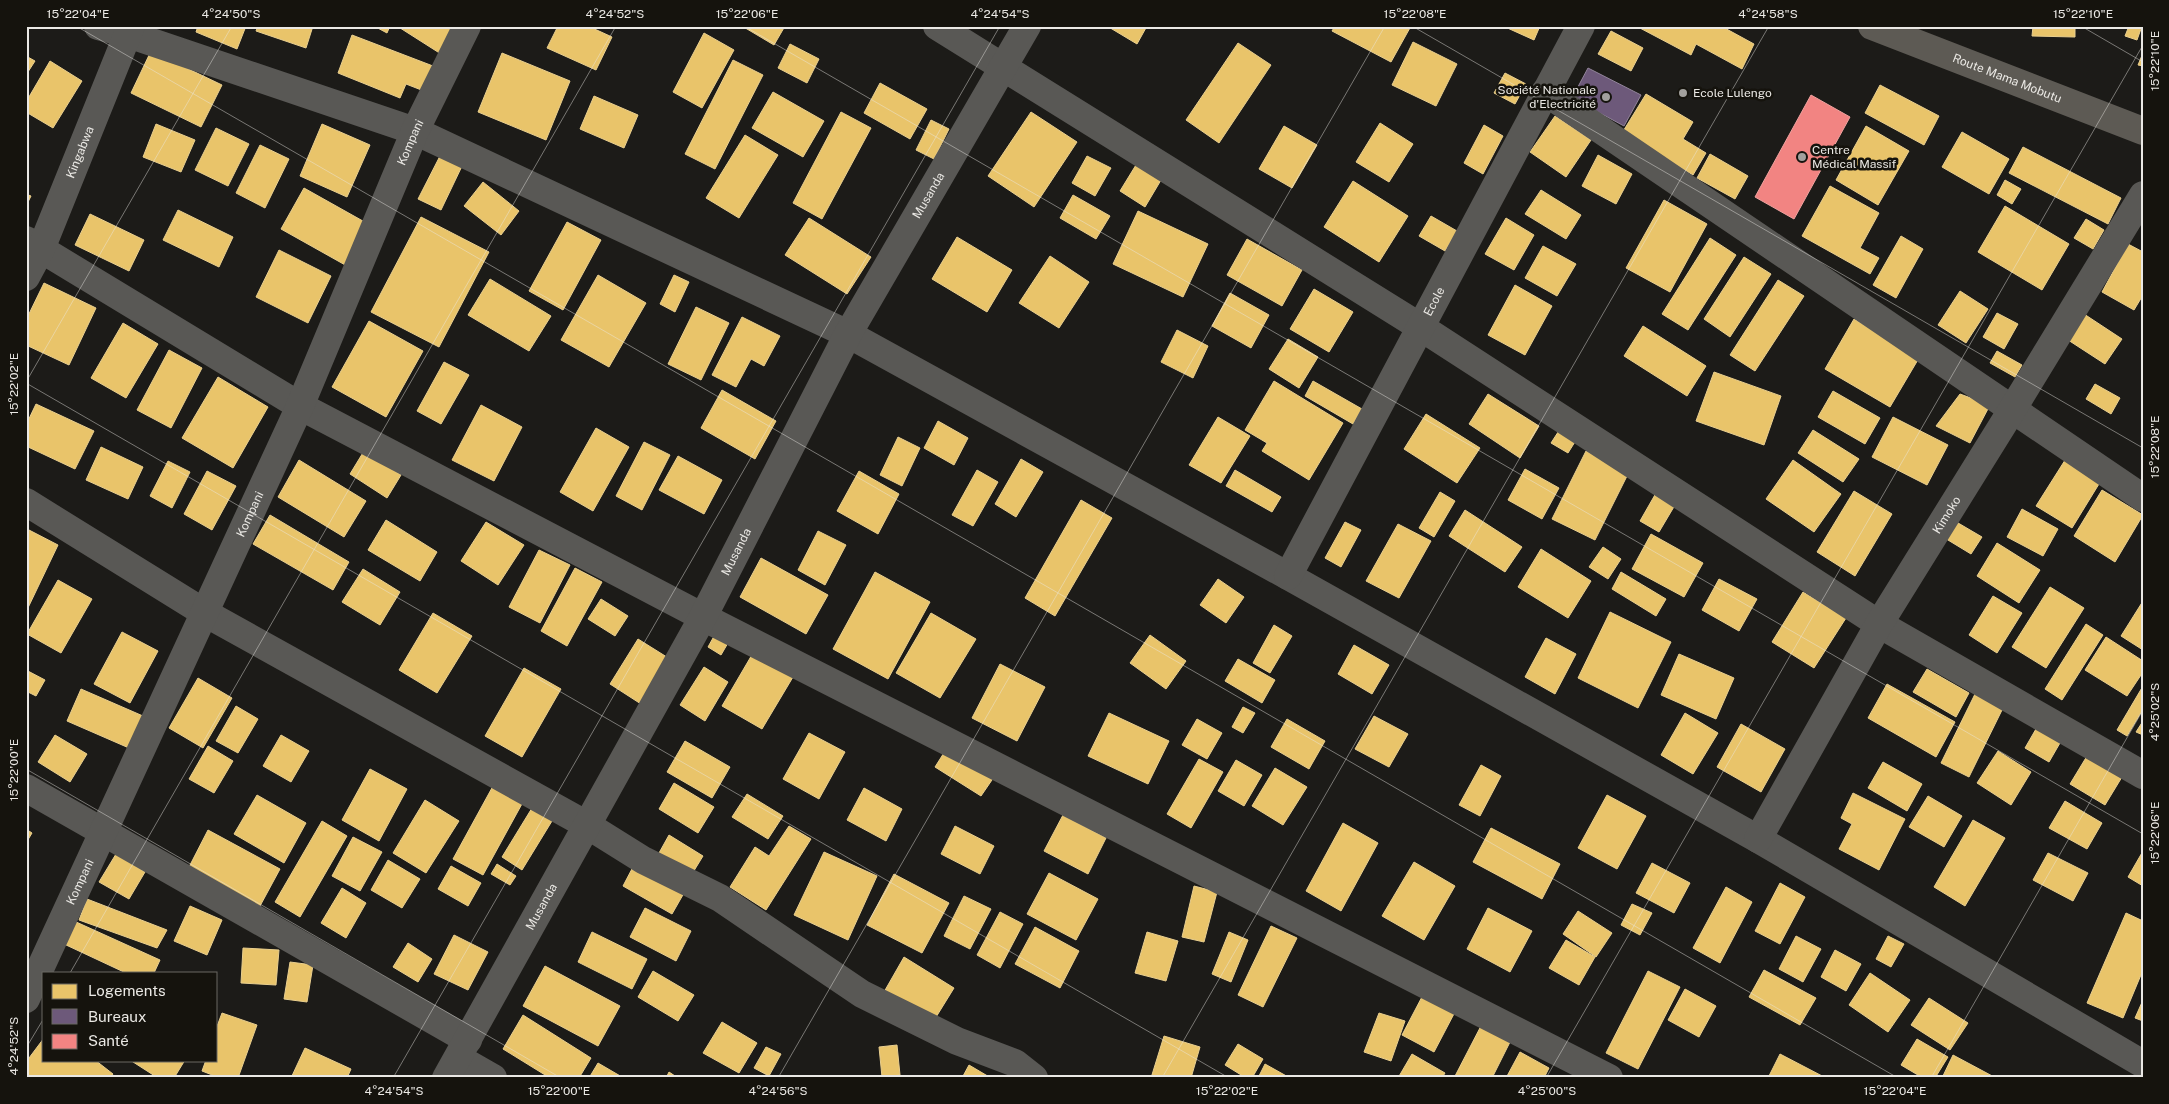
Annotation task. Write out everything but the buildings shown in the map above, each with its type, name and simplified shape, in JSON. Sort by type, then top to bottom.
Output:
[{"type":"street","points":[[98,26],[130,30],[415,131],[848,334],[1288,576],[1758,840],[2143,1064]]},
{"type":"street","name":"Kompani","points":[[26,999],[300,406],[415,131],[467,26]]},
{"type":"street","points":[[937,26],[1004,70],[1214,197],[1422,328],[1878,624],[2143,775]]},
{"type":"street","name":"Musanda","points":[[458,1059],[703,617],[848,334],[1004,70],[1027,26]]},
{"type":"street","name":"Ecole","points":[[1288,576],[1422,328],[1581,26]]},
{"type":"street","name":"Route Mama Mobutu","points":[[1872,26],[2143,131]]},
{"type":"street","name":"Kingabwa","points":[[26,277],[33,244],[130,30]]},
{"type":"street","points":[[1545,92],[2143,498]]},
{"type":"street","name":"Kimoko","points":[[1758,840],[1878,624],[2012,410],[2143,195]]},
{"type":"street","points":[[33,244],[300,406],[703,617],[1609,1078]]},
{"type":"street","points":[[26,502],[205,613],[587,825],[643,860],[720,898],[862,994],[957,1041],[1015,1063],[1034,1078]]},
{"type":"street","points":[[26,788],[103,832],[458,1059],[493,1078]]},
{"type":"place","name":"Ecole Lulengo","points":[[1683,93]]},
{"type":"place","name":"Société Nationale d'Electricité","points":[[1606,97]]},
{"type":"place","name":"Centre Médical Massif","points":[[1802,157]]}]
